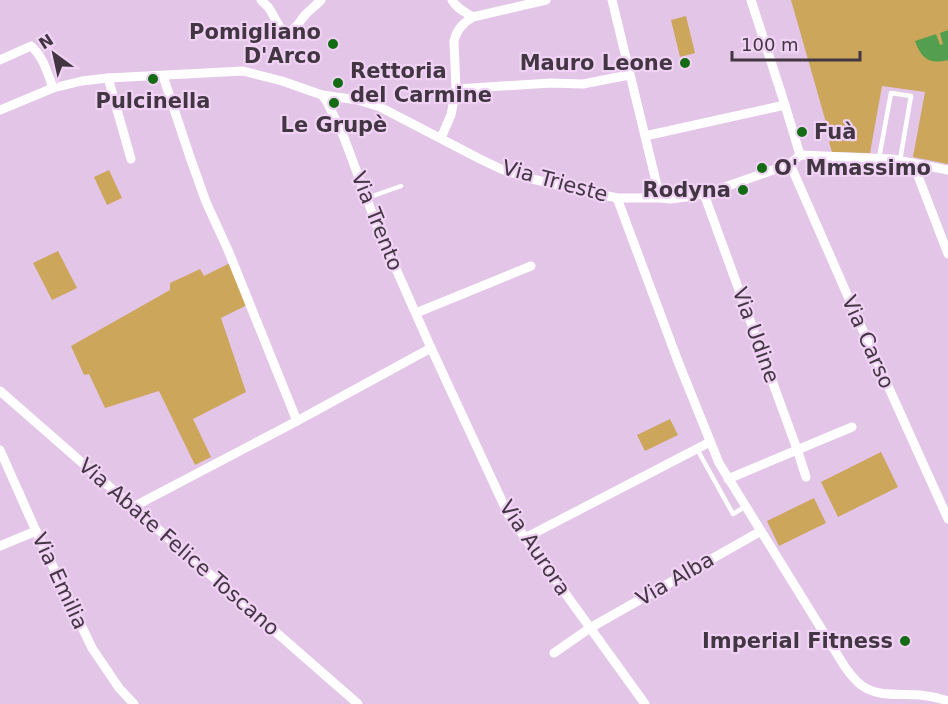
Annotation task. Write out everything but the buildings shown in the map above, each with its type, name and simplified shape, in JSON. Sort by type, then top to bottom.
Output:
[{"type":"street","points":[[261,0],[269,8],[282,32],[287,33],[292,31],[321,0]]},
{"type":"street","points":[[452,0],[462,11],[473,16]]},
{"type":"street","points":[[441,138],[451,115],[456,89],[454,40],[463,23],[473,16],[525,2],[546,0]]},
{"type":"street","points":[[612,0],[660,198]]},
{"type":"street","points":[[751,0],[800,155],[900,160],[948,170]]},
{"type":"street","points":[[0,60],[31,46],[46,69],[53,88]]},
{"type":"street","name":"Via Trieste","points":[[0,110],[53,88],[82,81],[243,71],[282,81],[321,95],[363,101],[501,168],[532,179],[617,198],[670,199],[704,194],[790,164],[800,155]]},
{"type":"street","points":[[456,89],[551,83],[583,84],[629,75]]},
{"type":"street","points":[[163,76],[207,202],[297,421]]},
{"type":"street","points":[[108,78],[131,159]]},
{"type":"street","name":"Via Trento","points":[[321,95],[327,102],[341,132],[377,226],[431,348]]},
{"type":"street","points":[[645,136],[785,105]]},
{"type":"street","name":"Via Carso","points":[[790,164],[948,519]]},
{"type":"street","points":[[913,164],[948,254]]},
{"type":"street","name":"Via Udine","points":[[704,194],[806,477]]},
{"type":"street","points":[[617,198],[710,442],[728,479],[841,661],[854,679],[872,691],[904,691],[948,701]]},
{"type":"street","points":[[416,313],[531,266]]},
{"type":"street","points":[[133,507],[272,430],[297,421],[431,348]]},
{"type":"street","name":"Via Aurora","points":[[431,348],[508,514],[645,704]]},
{"type":"street","name":"Via Abate Felice Toscano","points":[[0,391],[358,704]]},
{"type":"street","points":[[728,479],[852,427]]},
{"type":"street","points":[[525,538],[710,442]]},
{"type":"street","name":"Via Emilia","points":[[0,450],[92,648],[114,681],[134,704]]},
{"type":"street","points":[[0,546],[36,531]]},
{"type":"street","name":"Via Alba","points":[[554,653],[590,628],[761,531]]},
{"type":"lane","points":[[879,158],[891,93],[911,96],[900,160]]},
{"type":"lane","points":[[367,198],[402,186]]},
{"type":"lane","points":[[697,449],[733,514],[746,506]]},
{"type":"shaded area","points":[[791,0],[948,0],[948,164],[913,157],[925,92],[882,86],[870,153],[832,152],[829,142],[831,140]]},
{"type":"shaded area","points":[[686,16],[695,53],[680,57],[671,20]]},
{"type":"shaded area","points":[[948,30],[948,60],[936,62],[923,56],[915,41],[936,34],[940,45],[943,44],[940,33]]},
{"type":"shaded area","points":[[109,170],[122,198],[107,205],[94,177]]},
{"type":"shaded area","points":[[58,251],[77,288],[52,300],[33,263]]},
{"type":"shaded area","points":[[230,263],[247,305],[221,318],[246,392],[193,419],[211,457],[195,465],[159,391],[105,408],[89,374],[84,375],[71,346],[170,290],[170,283],[200,269],[204,276]]},
{"type":"shaded area","points":[[670,419],[678,435],[645,451],[637,435]]},
{"type":"shaded area","points":[[881,452],[898,487],[838,517],[821,482]]},
{"type":"shaded area","points":[[814,498],[826,523],[779,546],[767,521]]},
{"type":"place","name":"Pomigliano D'Arco","points":[[333,44]]},
{"type":"place","name":"Mauro Leone","points":[[685,63]]},
{"type":"place","name":"Pulcinella","points":[[153,79]]},
{"type":"place","name":"Rettoria del Carmine","points":[[338,83]]},
{"type":"place","name":"Le Grupè","points":[[334,103]]},
{"type":"place","name":"Fuà","points":[[802,132]]},
{"type":"place","name":"O' Mmassimo","points":[[762,168]]},
{"type":"place","name":"Rodyna","points":[[743,190]]},
{"type":"place","name":"Imperial Fitness","points":[[905,641]]}]
